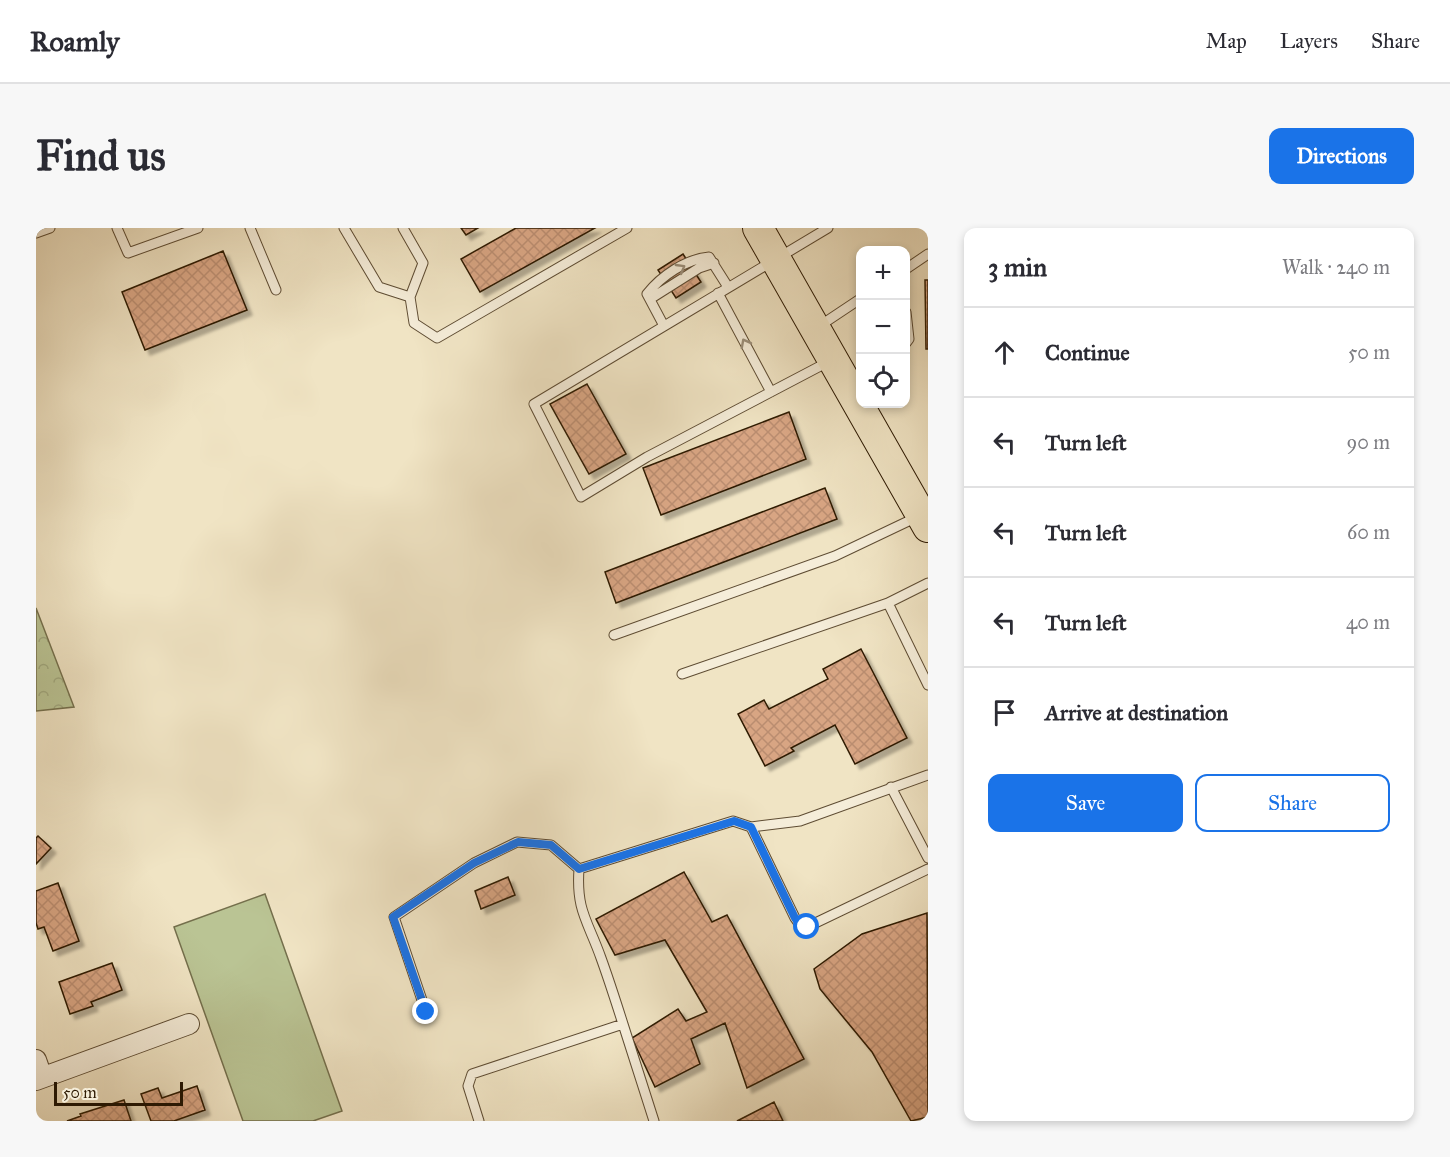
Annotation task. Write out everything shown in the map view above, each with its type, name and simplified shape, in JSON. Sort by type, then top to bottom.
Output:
[{"type":"main road","points":[[758,228],[815,329],[844,374],[925,521]]},
{"type":"street","points":[[38,1072],[189,1024]]},
{"type":"lane","points":[[36,233],[50,228]]},
{"type":"lane","points":[[117,228],[128,253],[198,228]]},
{"type":"lane","points":[[250,228],[276,290]]},
{"type":"lane","points":[[344,228],[379,286],[410,297]]},
{"type":"lane","points":[[402,228],[423,263],[410,297],[414,322],[436,338],[626,228]]},
{"type":"lane","points":[[828,228],[534,404],[582,497],[647,457],[771,392],[844,374]]},
{"type":"lane","points":[[910,266],[928,254]]},
{"type":"lane","points":[[664,326],[647,294],[657,282],[696,258],[709,257],[728,287]]},
{"type":"lane","points":[[718,293],[771,392]]},
{"type":"lane","points":[[815,329],[859,300]]},
{"type":"lane","points":[[614,635],[835,556],[925,521]]},
{"type":"lane","points":[[682,674],[888,603],[928,583]]},
{"type":"lane","points":[[888,603],[928,684]]},
{"type":"lane","points":[[579,869],[734,821],[751,827],[800,821],[928,775]]},
{"type":"lane","points":[[891,787],[928,858]]},
{"type":"lane","points":[[751,827],[795,918],[800,925],[807,927],[928,868]]},
{"type":"lane","points":[[426,1012],[393,917],[474,863],[518,842],[551,845],[579,869]]},
{"type":"lane","points":[[579,869],[577,893],[582,917],[600,955],[654,1121]]},
{"type":"lane","points":[[479,1121],[468,1086],[472,1074],[623,1024]]},
{"type":"green space","points":[[36,608],[74,707],[36,711]]},
{"type":"green space","points":[[265,894],[342,1111],[313,1121],[243,1121],[174,927]]},
{"type":"building","points":[[461,228],[478,228],[466,235]]},
{"type":"building","points":[[516,228],[595,228],[480,292],[461,259]]},
{"type":"building","points":[[223,251],[247,310],[145,350],[122,292]]},
{"type":"building","points":[[683,254],[701,282],[676,298],[658,270]]},
{"type":"building","points":[[925,280],[928,280],[928,349],[926,349]]},
{"type":"building","points":[[587,384],[626,454],[589,474],[550,404]]},
{"type":"building","points":[[789,412],[806,459],[661,515],[643,468]]},
{"type":"building","points":[[825,488],[837,519],[616,603],[605,572]]},
{"type":"building","points":[[861,649],[907,738],[855,764],[835,725],[791,748],[794,751],[765,766],[738,714],[764,700],[769,709],[828,679],[823,669]]},
{"type":"building","points":[[38,836],[51,848],[36,864],[36,838]]},
{"type":"building","points":[[684,872],[712,922],[727,915],[804,1059],[747,1088],[725,1023],[691,1039],[700,1064],[655,1087],[632,1038],[678,1009],[686,1021],[707,1012],[665,940],[615,955],[596,919]]},
{"type":"building","points":[[508,877],[515,895],[481,909],[475,891]]},
{"type":"building","points":[[58,883],[79,941],[53,951],[44,927],[38,929],[36,923],[36,891]]},
{"type":"building","points":[[927,913],[928,1117],[911,1121],[872,1052],[820,989],[814,969],[862,934]]},
{"type":"building","points":[[112,963],[122,990],[91,1002],[93,1006],[70,1014],[59,982]]},
{"type":"building","points":[[197,1086],[205,1110],[174,1121],[151,1121],[141,1094],[158,1088],[162,1098]]},
{"type":"building","points":[[124,1100],[131,1121],[67,1121],[81,1116],[80,1114]]},
{"type":"building","points":[[774,1102],[783,1121],[737,1121]]},
{"type":"route","points":[[426,1012],[393,917],[474,863],[518,842],[551,845],[579,869],[734,821],[751,827],[795,918],[800,925],[807,927]]}]
